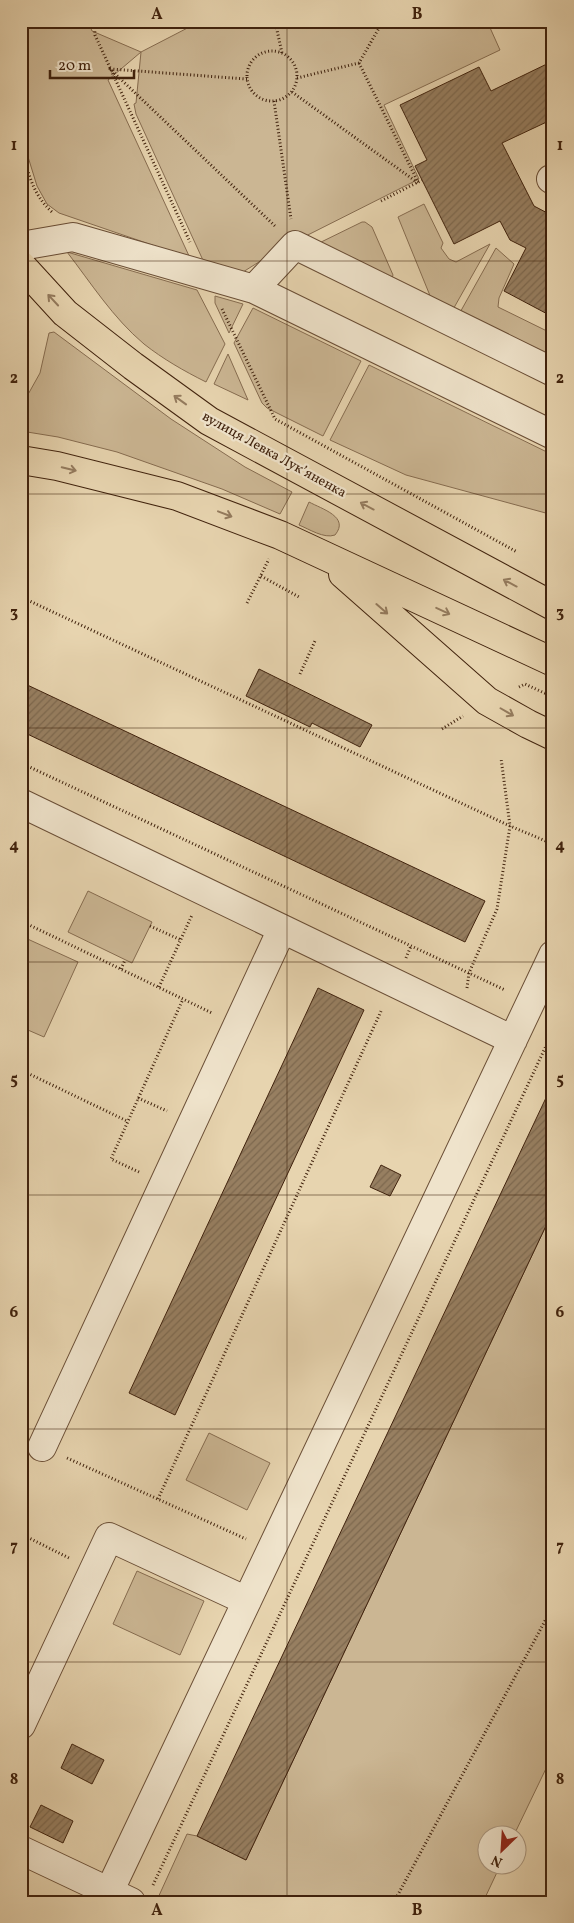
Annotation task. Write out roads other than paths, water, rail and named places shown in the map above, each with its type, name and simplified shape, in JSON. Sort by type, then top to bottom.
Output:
[{"type":"main road","name":"вулиця Левка Лукʼяненка","points":[[21,265],[65,313],[133,366],[209,421],[553,606]]},
{"type":"main road","points":[[21,460],[57,466],[177,496],[280,535],[553,662]]},
{"type":"main road","points":[[319,553],[487,701],[553,736]]},
{"type":"lane","points":[[21,246],[72,237],[254,289],[553,435]]},
{"type":"lane","points":[[254,289],[295,245],[553,372]]},
{"type":"lane","points":[[21,803],[513,1040]]},
{"type":"lane","points":[[42,1447],[282,929]]},
{"type":"lane","points":[[21,1850],[130,1895],[247,1602],[553,955]]},
{"type":"lane","points":[[21,1725],[109,1537],[247,1602]]}]
